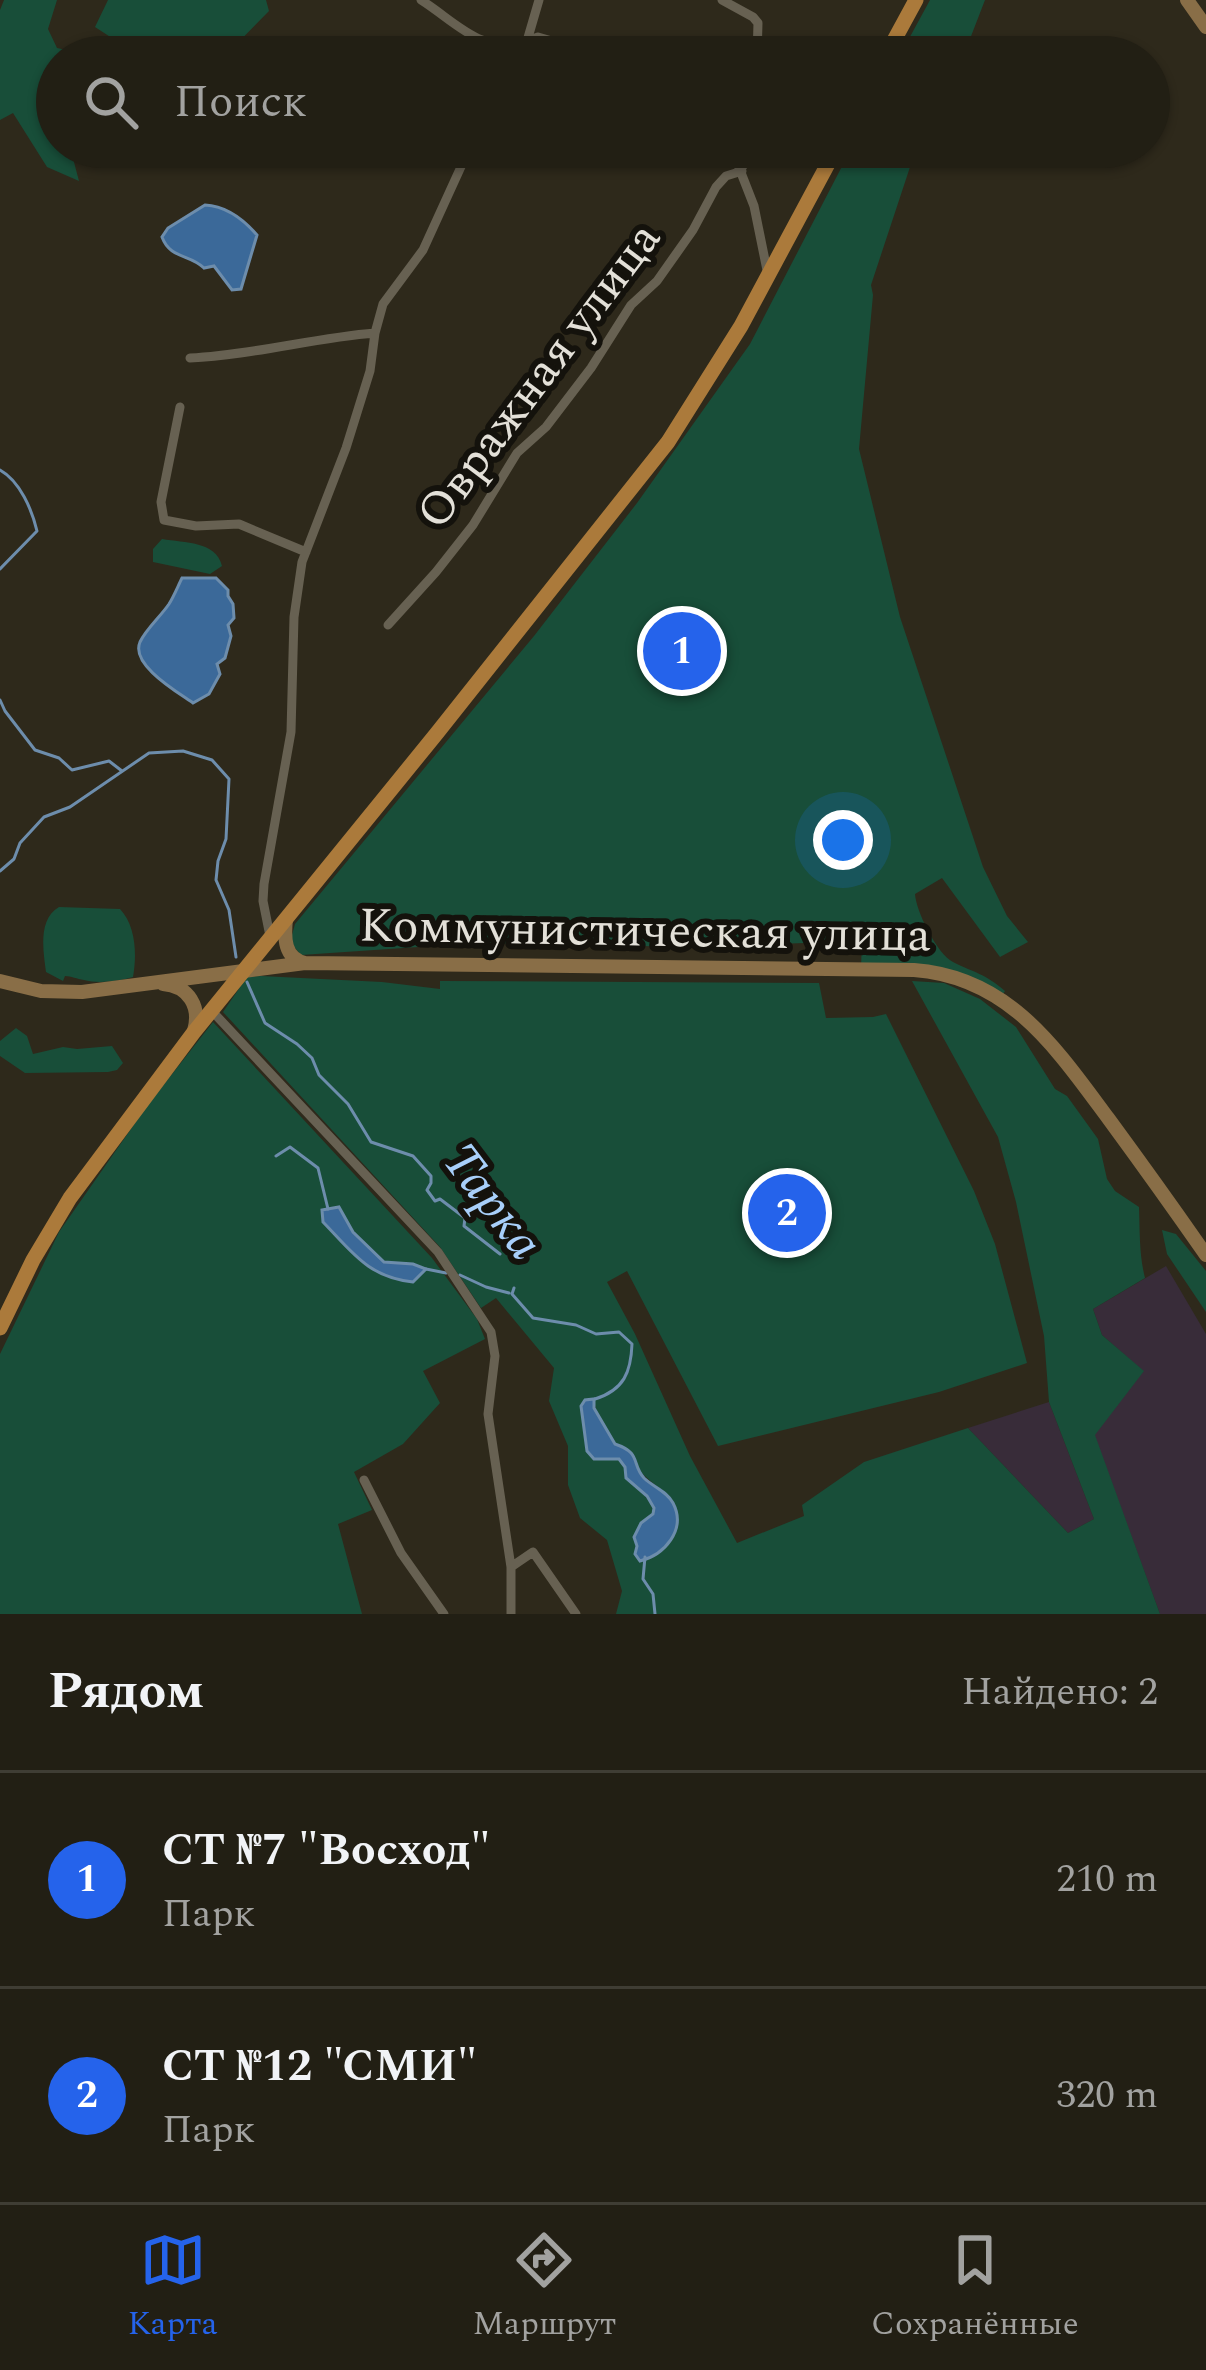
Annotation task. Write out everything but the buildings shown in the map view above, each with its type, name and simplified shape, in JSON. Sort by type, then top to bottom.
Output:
[{"type":"main road","points":[[896,36],[915,0]]},
{"type":"main road","points":[[1187,0],[1206,27]]},
{"type":"main road","points":[[0,1328],[70,1198],[194,1032],[215,1015],[242,970],[668,442],[741,326],[826,168]]},
{"type":"main road","points":[[287,916],[284,933],[289,954],[305,963]]},
{"type":"main road","name":"Коммунистическая улица","points":[[0,980],[67,993],[305,963],[914,970],[960,978],[1002,1000],[1052,1046],[1206,1255]]},
{"type":"main road","points":[[146,984],[172,984],[190,997],[198,1017],[194,1032]]},
{"type":"street","points":[[421,0],[473,36]]},
{"type":"street","points":[[528,36],[538,0]]},
{"type":"street","points":[[722,0],[753,16],[758,36]]},
{"type":"street","points":[[270,936],[263,884],[291,732],[294,617],[305,552],[346,448],[370,371],[383,304],[423,250],[460,168]]},
{"type":"street","points":[[741,168],[768,275]]},
{"type":"street","name":"Овражная улица","points":[[388,625],[473,525],[518,453],[546,427],[631,305],[657,281],[716,187],[726,176],[742,171]]},
{"type":"street","points":[[190,358],[375,333]]},
{"type":"street","points":[[180,407],[161,502],[164,520],[196,526],[239,524],[305,552]]},
{"type":"street","points":[[215,1015],[438,1252],[491,1332],[495,1356],[488,1414],[511,1567],[512,1614]]},
{"type":"street","points":[[364,1480],[401,1553],[444,1614]]},
{"type":"street","points":[[511,1567],[532,1552],[576,1614]]},
{"type":"shaded area","points":[[1166,1266],[1206,1334],[1206,1614],[1160,1614],[1094,1435],[1143,1371],[1102,1335],[1093,1309]]},
{"type":"shaded area","points":[[1049,1402],[1094,1519],[1068,1533],[968,1428]]},
{"type":"green space","points":[[4,0],[57,0],[48,29],[51,36],[36,36],[36,150],[13,113],[0,120],[0,10]]},
{"type":"green space","points":[[108,0],[266,0],[269,11],[245,36],[109,36],[95,27]]},
{"type":"green space","points":[[930,0],[985,0],[971,36],[910,36]]},
{"type":"green space","points":[[49,168],[76,168],[79,181]]},
{"type":"green space","points":[[841,168],[910,168],[871,285],[859,449],[900,617],[983,867],[1007,916],[1028,942],[1000,957],[942,878],[915,894],[916,901],[940,950],[953,962],[991,980],[1003,994],[964,976],[861,967],[862,941],[693,947],[477,943],[301,955],[290,942],[295,924],[534,636],[637,503],[750,344]]},
{"type":"green space","points":[[162,539],[206,548],[222,566],[210,574],[153,562],[153,549]]},
{"type":"green space","points":[[59,907],[120,909],[134,941],[133,977],[96,982],[65,976],[63,981],[46,972],[45,927]]},
{"type":"green space","points":[[247,977],[440,989],[440,981],[819,983],[826,1018],[886,1014],[974,1191],[995,1244],[1027,1363],[939,1392],[718,1446],[627,1271],[607,1282],[737,1543],[804,1516],[802,1505],[864,1462],[968,1428],[1068,1533],[1094,1519],[1049,1402],[1044,1336],[998,1137],[912,981],[944,983],[980,999],[1016,1027],[1055,1089],[1067,1096],[1098,1139],[1107,1179],[1115,1191],[1139,1207],[1145,1278],[1093,1309],[1102,1335],[1144,1371],[1095,1435],[1160,1614],[616,1614],[622,1591],[607,1540],[580,1518],[568,1485],[568,1446],[549,1401],[554,1368],[496,1298],[481,1308],[440,1247],[223,1012]],"holes":[[[594,1400],[620,1450],[662,1490],[667,1546],[647,1560],[641,1523],[654,1508],[618,1459],[607,1460],[587,1451],[581,1406]]]},
{"type":"green space","points":[[213,1022],[432,1258],[477,1319],[485,1339],[423,1371],[440,1403],[403,1444],[354,1472],[372,1510],[338,1524],[362,1614],[0,1614],[0,1354],[59,1232]]},
{"type":"green space","points":[[16,1028],[27,1036],[33,1054],[63,1047],[112,1046],[123,1063],[108,1072],[25,1073],[0,1056],[0,1041]]},
{"type":"green space","points":[[1162,1230],[1176,1234],[1206,1271],[1206,1312],[1167,1254]]},
{"type":"water","points":[[205,205],[234,215],[257,235],[241,289],[232,290],[214,266],[204,268],[175,253],[162,237],[168,228]]},
{"type":"water","points":[[182,578],[216,578],[233,604],[234,618],[228,625],[231,636],[225,658],[217,664],[220,674],[209,694],[193,703],[149,669],[139,651],[140,642]]},
{"type":"water","points":[[339,1207],[353,1232],[384,1262],[426,1269],[413,1282],[384,1275],[362,1262],[323,1222],[322,1210]]},
{"type":"water","points":[[594,1399],[594,1408],[615,1444],[633,1455],[640,1473],[667,1495],[677,1513],[671,1540],[640,1561],[634,1537],[654,1508],[626,1478],[619,1459],[594,1459],[587,1451],[581,1406]]},
{"type":"waterway","points":[[0,470],[24,497],[37,531],[0,569]]},
{"type":"waterway","points":[[0,700],[35,750],[59,758],[72,770],[109,761],[122,771]]},
{"type":"waterway","name":"Тарка","points":[[0,871],[44,817],[70,807],[149,753],[183,751],[212,760],[229,779],[226,839],[216,880],[229,910],[236,957]]},
{"type":"waterway","name":"Тарка","points":[[247,982],[265,1023],[312,1058],[319,1075],[348,1104],[371,1142],[413,1156],[431,1176],[427,1190],[435,1201],[440,1199],[465,1218],[464,1226],[500,1254]]},
{"type":"waterway","points":[[276,1156],[290,1147],[318,1168],[328,1209]]},
{"type":"waterway","points":[[426,1269],[446,1273]]},
{"type":"waterway","points":[[460,1275],[509,1293]]},
{"type":"waterway","name":"Тарка","points":[[514,1288],[512,1294],[533,1318],[576,1325],[596,1334],[619,1332],[632,1344],[624,1379],[613,1391],[595,1399]]},
{"type":"waterway","name":"Тарка","points":[[645,1557],[643,1579],[653,1594],[655,1614]]},
{"type":"place","name":"СТ №7 \"Восход\"","points":[[682,651]]},
{"type":"place","name":"СТ №12 \"СМИ\"","points":[[787,1213]]}]
